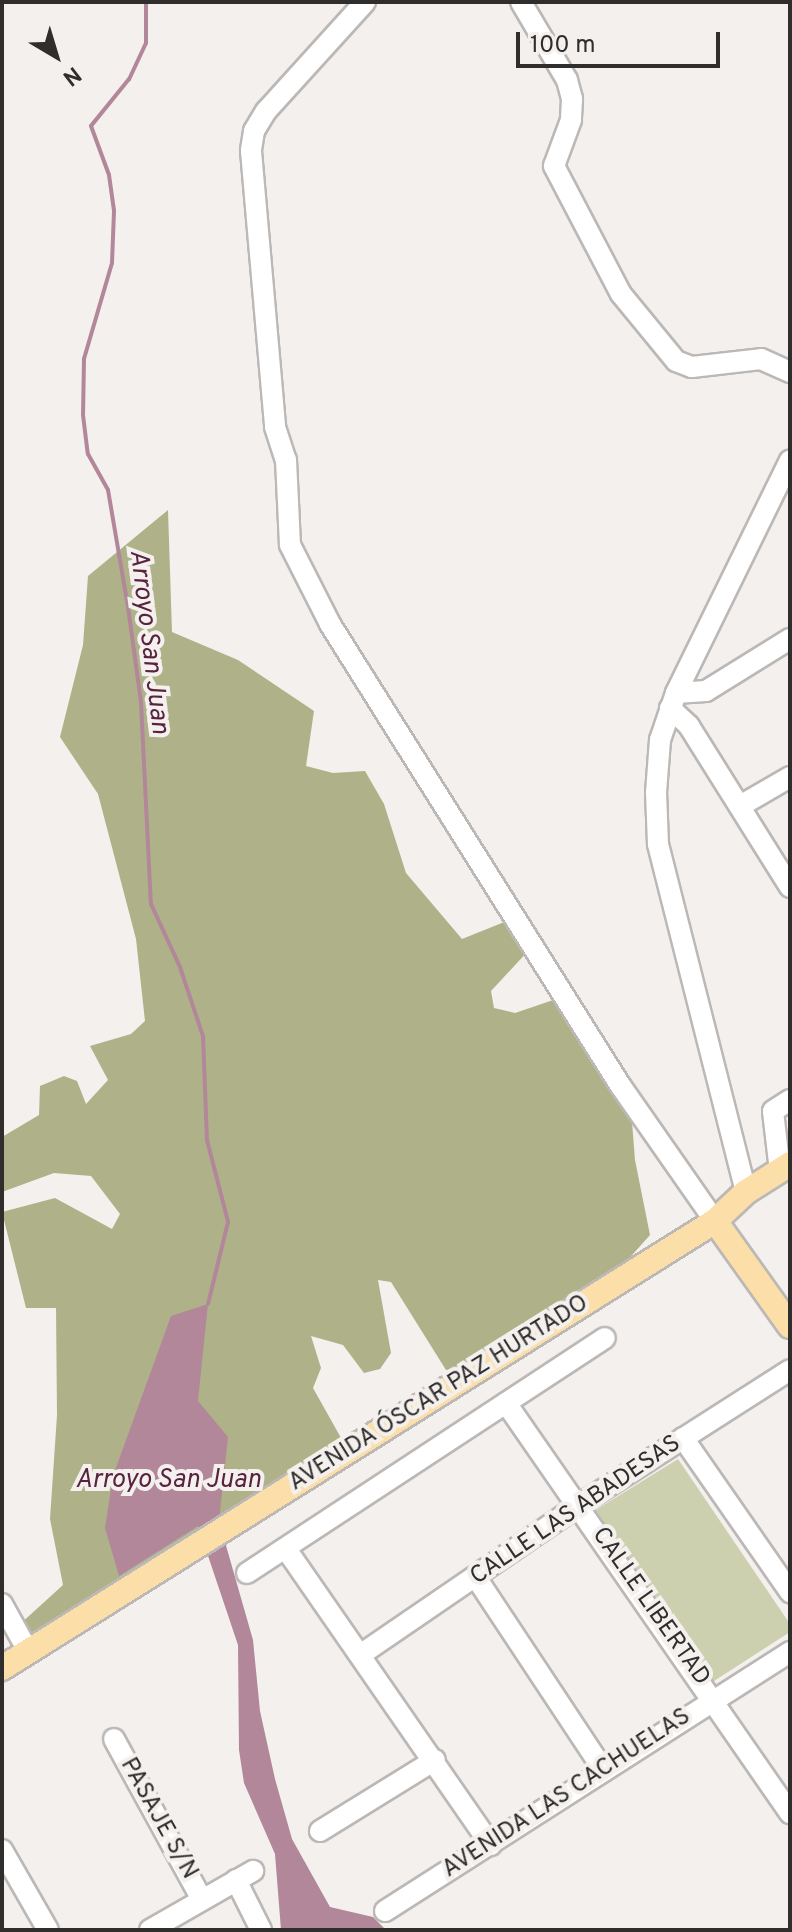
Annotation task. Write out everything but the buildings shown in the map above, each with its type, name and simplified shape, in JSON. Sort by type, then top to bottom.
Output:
[{"type":"main road","name":"AVENIDA ÓSCAR PAZ HURTADO","points":[[2,1668],[715,1221],[746,1192],[785,1168]]},
{"type":"main road","points":[[715,1221],[790,1326]]},
{"type":"street","points":[[365,2],[266,111],[254,131],[251,151],[275,427],[286,460],[290,545],[330,624],[620,1085],[715,1221]]},
{"type":"street","points":[[521,2],[567,80],[572,99],[571,120],[554,166],[621,294],[676,361],[692,367],[761,359],[790,372]]},
{"type":"street","points":[[746,1192],[658,844],[660,740],[673,700],[790,460]]},
{"type":"street","points":[[673,700],[706,691],[790,639]]},
{"type":"street","points":[[673,700],[790,887]]},
{"type":"street","points":[[740,806],[790,777]]},
{"type":"street","points":[[785,1168],[773,1111],[790,1100]]},
{"type":"street","points":[[247,1573],[605,1338]]},
{"type":"street","name":"CALLE LAS ABADESAS","points":[[363,1653],[477,1579],[579,1505],[790,1370]]},
{"type":"street","name":"CALLE LIBERTAD","points":[[506,1403],[714,1699],[790,1813]]},
{"type":"street","points":[[683,1438],[790,1592]]},
{"type":"street","points":[[286,1549],[363,1653],[491,1845]]},
{"type":"street","points":[[477,1579],[604,1771]]},
{"type":"street","points":[[2,1604],[28,1651]]},
{"type":"street","name":"AVENIDA LAS CACHUELAS","points":[[385,1911],[790,1652]]},
{"type":"street","name":"PASAJE S/N","points":[[114,1739],[202,1900]]},
{"type":"street","points":[[320,1831],[435,1760]]},
{"type":"street","points":[[2,1850],[48,1930]]},
{"type":"street","points":[[150,1930],[244,1875],[261,1930]]},
{"type":"green space","points":[[168,510],[172,632],[238,660],[314,711],[306,766],[333,773],[365,771],[384,804],[406,873],[462,939],[512,919],[529,950],[491,991],[494,1008],[515,1013],[565,996],[630,1096],[635,1160],[650,1235],[609,1281],[466,1367],[446,1370],[391,1282],[378,1280],[391,1353],[380,1369],[364,1373],[343,1345],[311,1336],[321,1368],[313,1388],[345,1445],[37,1641],[19,1625],[63,1585],[50,1519],[57,1415],[56,1308],[26,1308],[2,1212],[55,1198],[112,1229],[120,1214],[91,1176],[54,1173],[2,1192],[2,1137],[39,1115],[40,1086],[64,1076],[77,1081],[86,1104],[108,1080],[90,1046],[131,1034],[145,1021],[136,939],[98,794],[60,737],[83,645],[88,576]]},
{"type":"green space","points":[[678,1459],[790,1624],[790,1632],[711,1683],[594,1511]]},
{"type":"water","name":"Arroyo San Juan","points":[[208,1304],[198,1401],[228,1437],[219,1521],[253,1640],[260,1711],[292,1839],[330,1907],[373,1917],[386,1930],[281,1930],[275,1854],[244,1783],[239,1750],[238,1645],[198,1526],[119,1576],[105,1528],[113,1476],[171,1316]]},
{"type":"waterway","name":"Arroyo San Juan","points":[[146,2],[146,43],[129,79],[91,126],[109,175],[114,211],[112,263],[84,359],[83,415],[88,454],[108,490],[128,607],[141,702],[151,904],[180,967],[203,1036],[207,1140],[228,1222],[208,1304]]}]
